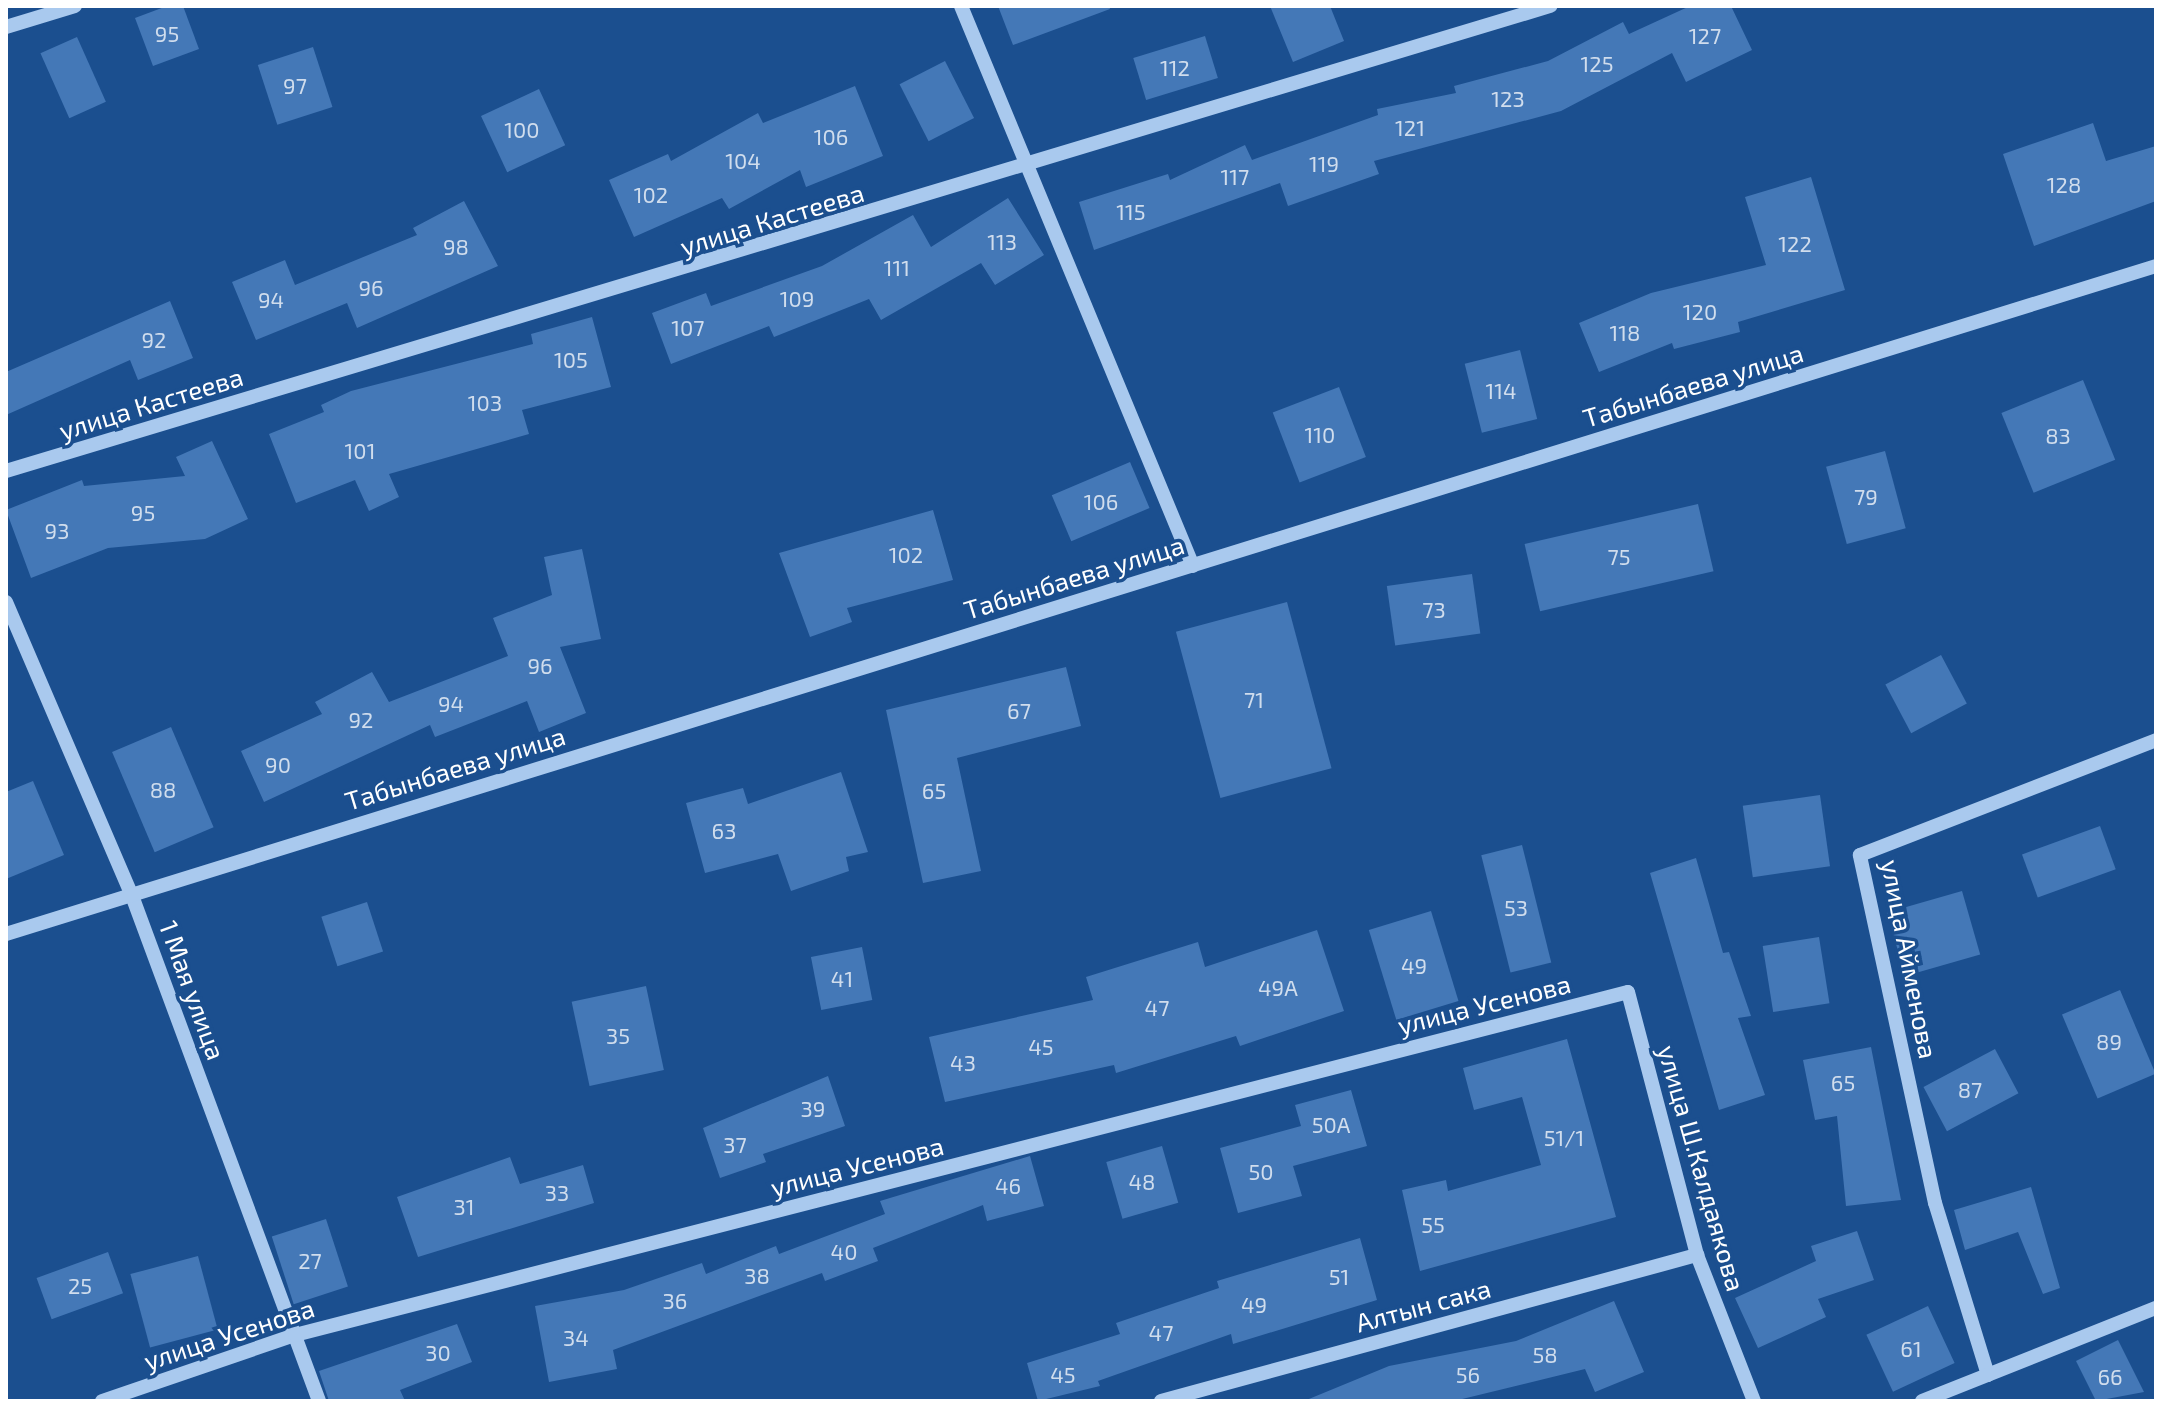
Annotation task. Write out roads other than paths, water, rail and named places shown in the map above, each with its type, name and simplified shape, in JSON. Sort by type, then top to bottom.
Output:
[{"type":"street","points":[[6,27],[75,6]]},
{"type":"street","points":[[961,6],[1193,566]]},
{"type":"street","name":"улица Кастеева","points":[[6,471],[1029,167],[1550,6]]},
{"type":"street","name":"Табынбаева улица","points":[[6,934],[2156,266]]},
{"type":"street","name":"1 Мая улица","points":[[6,602],[131,893],[319,1401]]},
{"type":"street","name":"улица Айменова","points":[[1988,1375],[1935,1203],[1860,855],[2156,740]]},
{"type":"street","name":"улица Усенова","points":[[102,1401],[295,1335],[1628,992]]},
{"type":"street","name":"улица Ш.Калдаякова","points":[[1628,992],[1697,1255],[1754,1401]]},
{"type":"street","name":"Алтын сака","points":[[1161,1401],[1697,1255]]},
{"type":"street","points":[[1922,1401],[2156,1308]]}]
